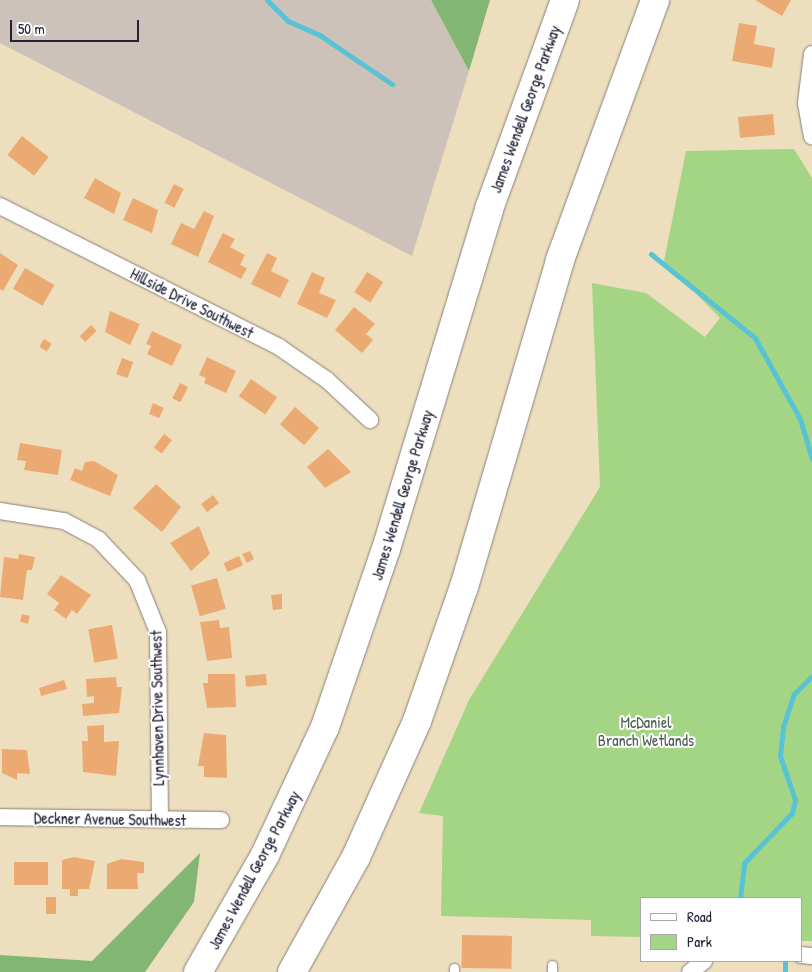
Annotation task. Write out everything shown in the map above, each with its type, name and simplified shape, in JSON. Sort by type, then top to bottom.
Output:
[{"type":"highway","name":"James Wendell George Parkway","points":[[198,972],[265,855],[324,728],[386,549],[489,208],[565,0]]},
{"type":"highway","points":[[292,972],[356,857],[427,694],[464,587],[560,260],[655,0]]},
{"type":"street","points":[[812,54],[806,103],[812,136]]},
{"type":"street","name":"Hillside Drive Southwest","points":[[0,206],[280,347],[327,380],[370,420]]},
{"type":"street","name":"Lynnhaven Drive Southwest","points":[[0,511],[64,521],[99,540],[121,560],[146,598],[158,632],[160,820]]},
{"type":"street","name":"Deckner Avenue Southwest","points":[[0,817],[220,820]]},
{"type":"street","points":[[690,972],[703,962]]},
{"type":"shaded area","points":[[0,0],[431,0],[469,71],[412,256],[0,43]]},
{"type":"green space","points":[[431,0],[490,0],[469,71]]},
{"type":"green space","name":"McDaniel Branch Wetlands","points":[[794,149],[812,178],[812,941],[802,941],[802,897],[640,897],[640,937],[591,936],[591,920],[441,916],[443,816],[419,813],[469,700],[600,487],[592,283],[646,293],[705,337],[720,318],[664,261],[686,151]]},
{"type":"green space","points":[[200,853],[194,902],[145,972],[0,972],[0,955],[92,961]]},
{"type":"building","points":[[755,0],[791,0],[782,16]]},
{"type":"building","points":[[739,23],[757,26],[754,44],[775,48],[772,68],[732,61]]},
{"type":"building","points":[[773,114],[775,135],[740,138],[738,117]]},
{"type":"building","points":[[22,136],[49,157],[34,176],[7,155]]},
{"type":"building","points":[[95,178],[121,193],[114,214],[84,198]]},
{"type":"building","points":[[174,184],[184,189],[174,208],[164,203]]},
{"type":"building","points":[[133,198],[158,210],[152,233],[123,220]]},
{"type":"building","points":[[204,211],[214,216],[198,257],[171,244],[181,223],[194,229]]},
{"type":"building","points":[[223,233],[235,239],[230,247],[245,255],[240,265],[247,268],[241,279],[208,262]]},
{"type":"building","points":[[0,253],[18,265],[3,291],[0,289]]},
{"type":"building","points":[[267,253],[277,258],[271,271],[289,280],[280,298],[251,284]]},
{"type":"building","points":[[25,268],[54,285],[42,306],[13,289]]},
{"type":"building","points":[[312,272],[325,278],[319,293],[336,300],[327,318],[297,304]]},
{"type":"building","points":[[367,272],[383,282],[370,302],[354,292]]},
{"type":"building","points":[[354,307],[375,324],[366,334],[373,340],[362,353],[335,330]]},
{"type":"building","points":[[110,311],[140,324],[130,345],[105,332]]},
{"type":"building","points":[[91,325],[97,331],[85,342],[80,336]]},
{"type":"building","points":[[152,331],[182,345],[172,366],[147,354],[151,346],[146,344]]},
{"type":"building","points":[[44,339],[52,344],[47,351],[39,347]]},
{"type":"building","points":[[207,357],[236,371],[226,393],[204,383],[206,378],[199,375]]},
{"type":"building","points":[[122,358],[133,362],[127,378],[116,374]]},
{"type":"building","points":[[251,379],[277,397],[265,415],[239,396]]},
{"type":"building","points":[[180,383],[188,387],[180,402],[172,398]]},
{"type":"building","points":[[153,403],[164,408],[159,418],[149,414]]},
{"type":"building","points":[[295,407],[319,428],[304,445],[280,424]]},
{"type":"building","points":[[164,434],[172,440],[162,454],[154,448]]},
{"type":"building","points":[[20,443],[62,450],[58,475],[24,470],[26,461],[17,460]]},
{"type":"building","points":[[328,449],[351,472],[325,488],[307,467]]},
{"type":"building","points":[[94,461],[118,475],[110,496],[70,480],[75,468],[82,471],[85,462]]},
{"type":"building","points":[[156,484],[181,507],[162,532],[133,508]]},
{"type":"building","points":[[213,495],[219,503],[207,512],[201,504]]},
{"type":"building","points":[[199,526],[210,554],[191,571],[170,543]]},
{"type":"building","points":[[250,551],[254,559],[247,563],[242,554]]},
{"type":"building","points":[[19,554],[35,557],[32,570],[27,570],[23,600],[0,597],[4,557],[18,559]]},
{"type":"building","points":[[239,556],[243,565],[228,572],[223,563]]},
{"type":"building","points":[[61,575],[91,595],[77,614],[72,610],[66,619],[54,610],[59,603],[47,594]]},
{"type":"building","points":[[217,578],[226,609],[200,616],[191,585]]},
{"type":"building","points":[[282,594],[282,609],[273,610],[271,595]]},
{"type":"building","points":[[22,614],[30,616],[28,624],[20,622]]},
{"type":"building","points":[[219,620],[220,628],[229,627],[232,658],[207,661],[200,622]]},
{"type":"building","points":[[112,625],[118,658],[94,663],[88,629]]},
{"type":"building","points":[[208,674],[235,674],[236,707],[207,708],[203,683],[208,683]]},
{"type":"building","points":[[266,674],[267,685],[246,687],[245,676]]},
{"type":"building","points":[[116,677],[117,687],[122,687],[119,713],[83,716],[82,704],[94,703],[94,696],[87,697],[86,679]]},
{"type":"building","points":[[64,680],[67,689],[41,696],[39,688]]},
{"type":"building","points":[[104,725],[104,742],[119,741],[116,776],[83,772],[82,741],[88,741],[87,726]]},
{"type":"building","points":[[204,733],[226,735],[227,778],[204,777],[204,766],[198,766]]},
{"type":"building","points":[[2,749],[27,750],[30,774],[17,773],[17,780],[2,773]]},
{"type":"building","points":[[74,857],[95,861],[89,889],[78,889],[78,896],[70,896],[70,889],[62,889],[62,860]]},
{"type":"building","points":[[121,859],[144,862],[144,873],[137,873],[138,889],[107,889],[107,864]]},
{"type":"building","points":[[14,862],[48,862],[48,885],[14,885]]},
{"type":"building","points":[[46,897],[56,897],[56,914],[46,914]]},
{"type":"building","points":[[462,935],[512,936],[511,969],[461,968]]},
{"type":"waterway","points":[[267,0],[288,21],[321,36],[392,84]]},
{"type":"waterway","points":[[651,254],[755,338],[800,419],[812,459]]},
{"type":"waterway","points":[[740,897],[744,863],[792,813],[795,800],[780,756],[783,727],[794,694],[812,676]]},
{"type":"waterway","points":[[785,962],[785,972]]}]
